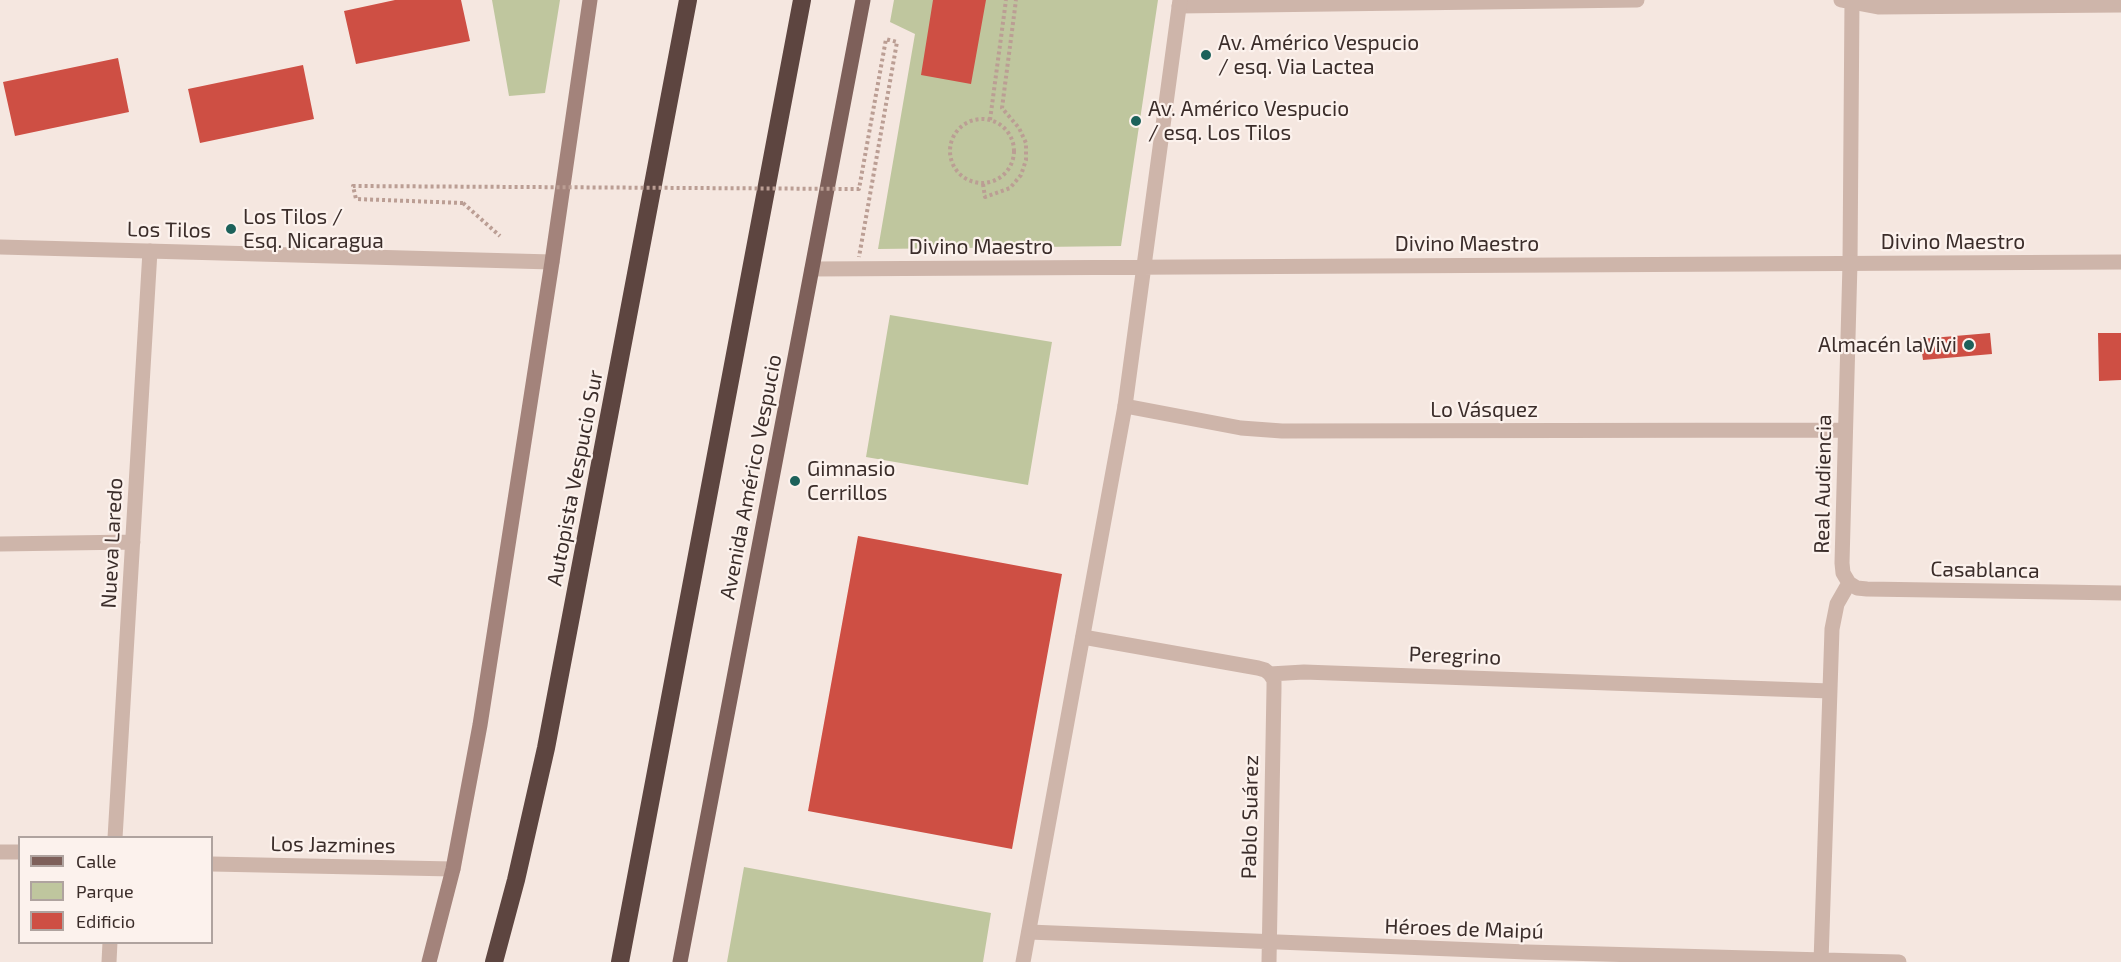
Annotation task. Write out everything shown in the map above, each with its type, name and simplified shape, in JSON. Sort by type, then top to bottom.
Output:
[{"type":"highway","name":"Autopista Vespucio Sur","points":[[494,962],[546,748],[688,0]]},
{"type":"highway","points":[[620,962],[802,0]]},
{"type":"main road","points":[[429,962],[453,869],[480,725],[590,0]]},
{"type":"main road","name":"Avenida Américo Vespucio","points":[[680,962],[862,0]]},
{"type":"street","points":[[1023,962],[1125,406],[1179,3],[1637,0]]},
{"type":"street","points":[[1848,1],[1878,7],[2121,5]]},
{"type":"street","name":"Real Audiencia","points":[[1848,1],[1850,263],[1842,563],[1843,573],[1849,582]]},
{"type":"street","name":"Los Tilos","points":[[0,247],[552,262]]},
{"type":"street","name":"Nueva Laredo","points":[[116,836],[150,251]]},
{"type":"street","name":"Divino Maestro","points":[[812,269],[2121,262]]},
{"type":"street","name":"Lo Vásquez","points":[[1125,406],[1241,428],[1282,430],[1845,430]]},
{"type":"street","points":[[0,544],[133,542]]},
{"type":"street","points":[[1821,961],[1833,617],[1842,592],[1849,582]]},
{"type":"street","name":"Casablanca","points":[[1849,582],[1857,588],[1867,590],[2121,593]]},
{"type":"street","name":"Peregrino","points":[[1083,638],[1258,668],[1270,674],[1304,672],[1830,691]]},
{"type":"street","name":"Pablo Suárez","points":[[1269,962],[1274,688],[1274,680],[1270,674]]},
{"type":"street","points":[[0,852],[18,852]]},
{"type":"street","name":"Los Jazmines","points":[[213,864],[453,869]]},
{"type":"street","name":"Héroes de Maipú","points":[[1029,932],[1527,957],[1899,962]]},
{"type":"street","points":[[109,962],[110,944]]},
{"type":"path","points":[[990,120],[1006,0]]},
{"type":"path","points":[[983,184],[985,197],[1010,188],[1021,175],[1026,160],[1026,142],[1019,128],[1002,108],[1016,0]]},
{"type":"path","points":[[527,261],[463,203],[356,200],[353,186],[859,189],[886,39],[897,42],[859,257]]},
{"type":"path","points":[[975,118],[990,120],[1004,127],[1011,136],[1013,157],[1010,167],[1003,175],[983,184],[972,182],[962,177],[954,169],[949,148],[957,129],[965,122],[975,118]]},
{"type":"green space","points":[[492,0],[560,0],[545,93],[509,96]]},
{"type":"green space","points":[[894,0],[1158,0],[1121,246],[878,249],[915,34],[890,22]]},
{"type":"green space","points":[[890,315],[1052,342],[1028,485],[866,457]]},
{"type":"green space","points":[[744,867],[991,913],[983,962],[727,962]]},
{"type":"building","points":[[395,0],[461,0],[470,41],[356,64],[344,11]]},
{"type":"building","points":[[933,0],[986,0],[971,84],[921,75]]},
{"type":"building","points":[[118,58],[129,112],[15,136],[3,82]]},
{"type":"building","points":[[303,65],[314,119],[200,143],[188,89]]},
{"type":"building","name":"Almacén laVivi","points":[[1990,333],[1992,354],[1923,360],[1920,339]]},
{"type":"building","points":[[2098,333],[2121,333],[2121,380],[2099,381]]},
{"type":"building","points":[[858,536],[1062,574],[1012,849],[808,811]]},
{"type":"place","name":"Av. Américo Vespucio / esq. Via Lactea","points":[[1206,55]]},
{"type":"place","name":"Av. Américo Vespucio / esq. Los Tilos","points":[[1136,121]]},
{"type":"place","name":"Los Tilos / Esq. Nicaragua","points":[[231,229]]},
{"type":"place","name":"Almacén laVivi","points":[[1969,345]]},
{"type":"place","name":"Gimnasio Cerrillos","points":[[795,481]]}]
